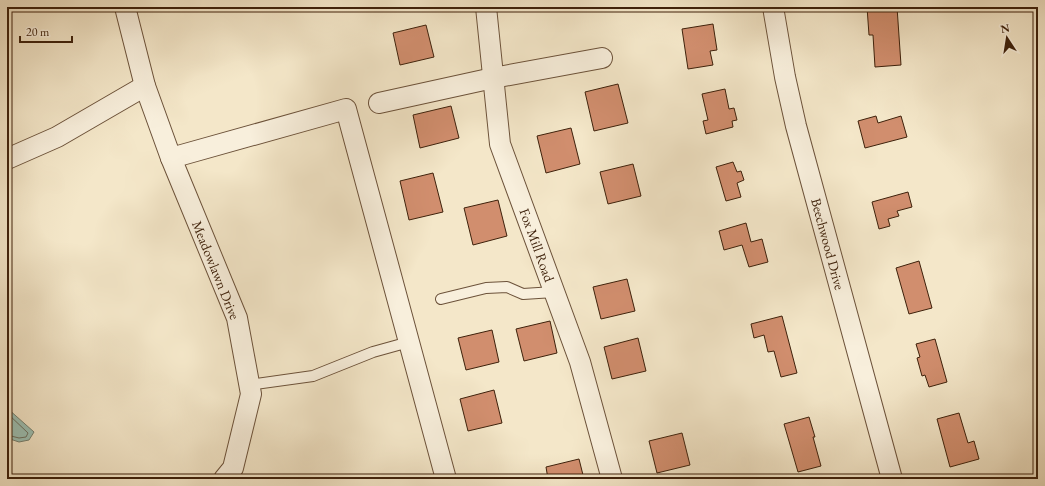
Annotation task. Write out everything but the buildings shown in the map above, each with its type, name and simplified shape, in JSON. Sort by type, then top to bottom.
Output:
[{"type":"street","name":"Meadowlawn Drive","points":[[124,7],[145,86],[171,158],[237,318],[251,394],[233,468],[224,479]]},
{"type":"street","name":"Fox Mill Road","points":[[486,7],[500,144],[580,362],[612,479]]},
{"type":"street","name":"Beechwood Drive","points":[[773,7],[785,77],[796,126],[892,479]]},
{"type":"street","points":[[379,103],[493,78],[602,58]]},
{"type":"street","points":[[7,160],[57,137],[145,86]]},
{"type":"street","points":[[171,158],[346,109],[446,479]]},
{"type":"lane","points":[[441,299],[486,288],[507,287],[523,294],[554,292]]},
{"type":"lane","points":[[249,385],[313,376],[373,352],[409,342]]},
{"type":"water","points":[[7,408],[34,432],[29,440],[19,442],[7,438]]}]
